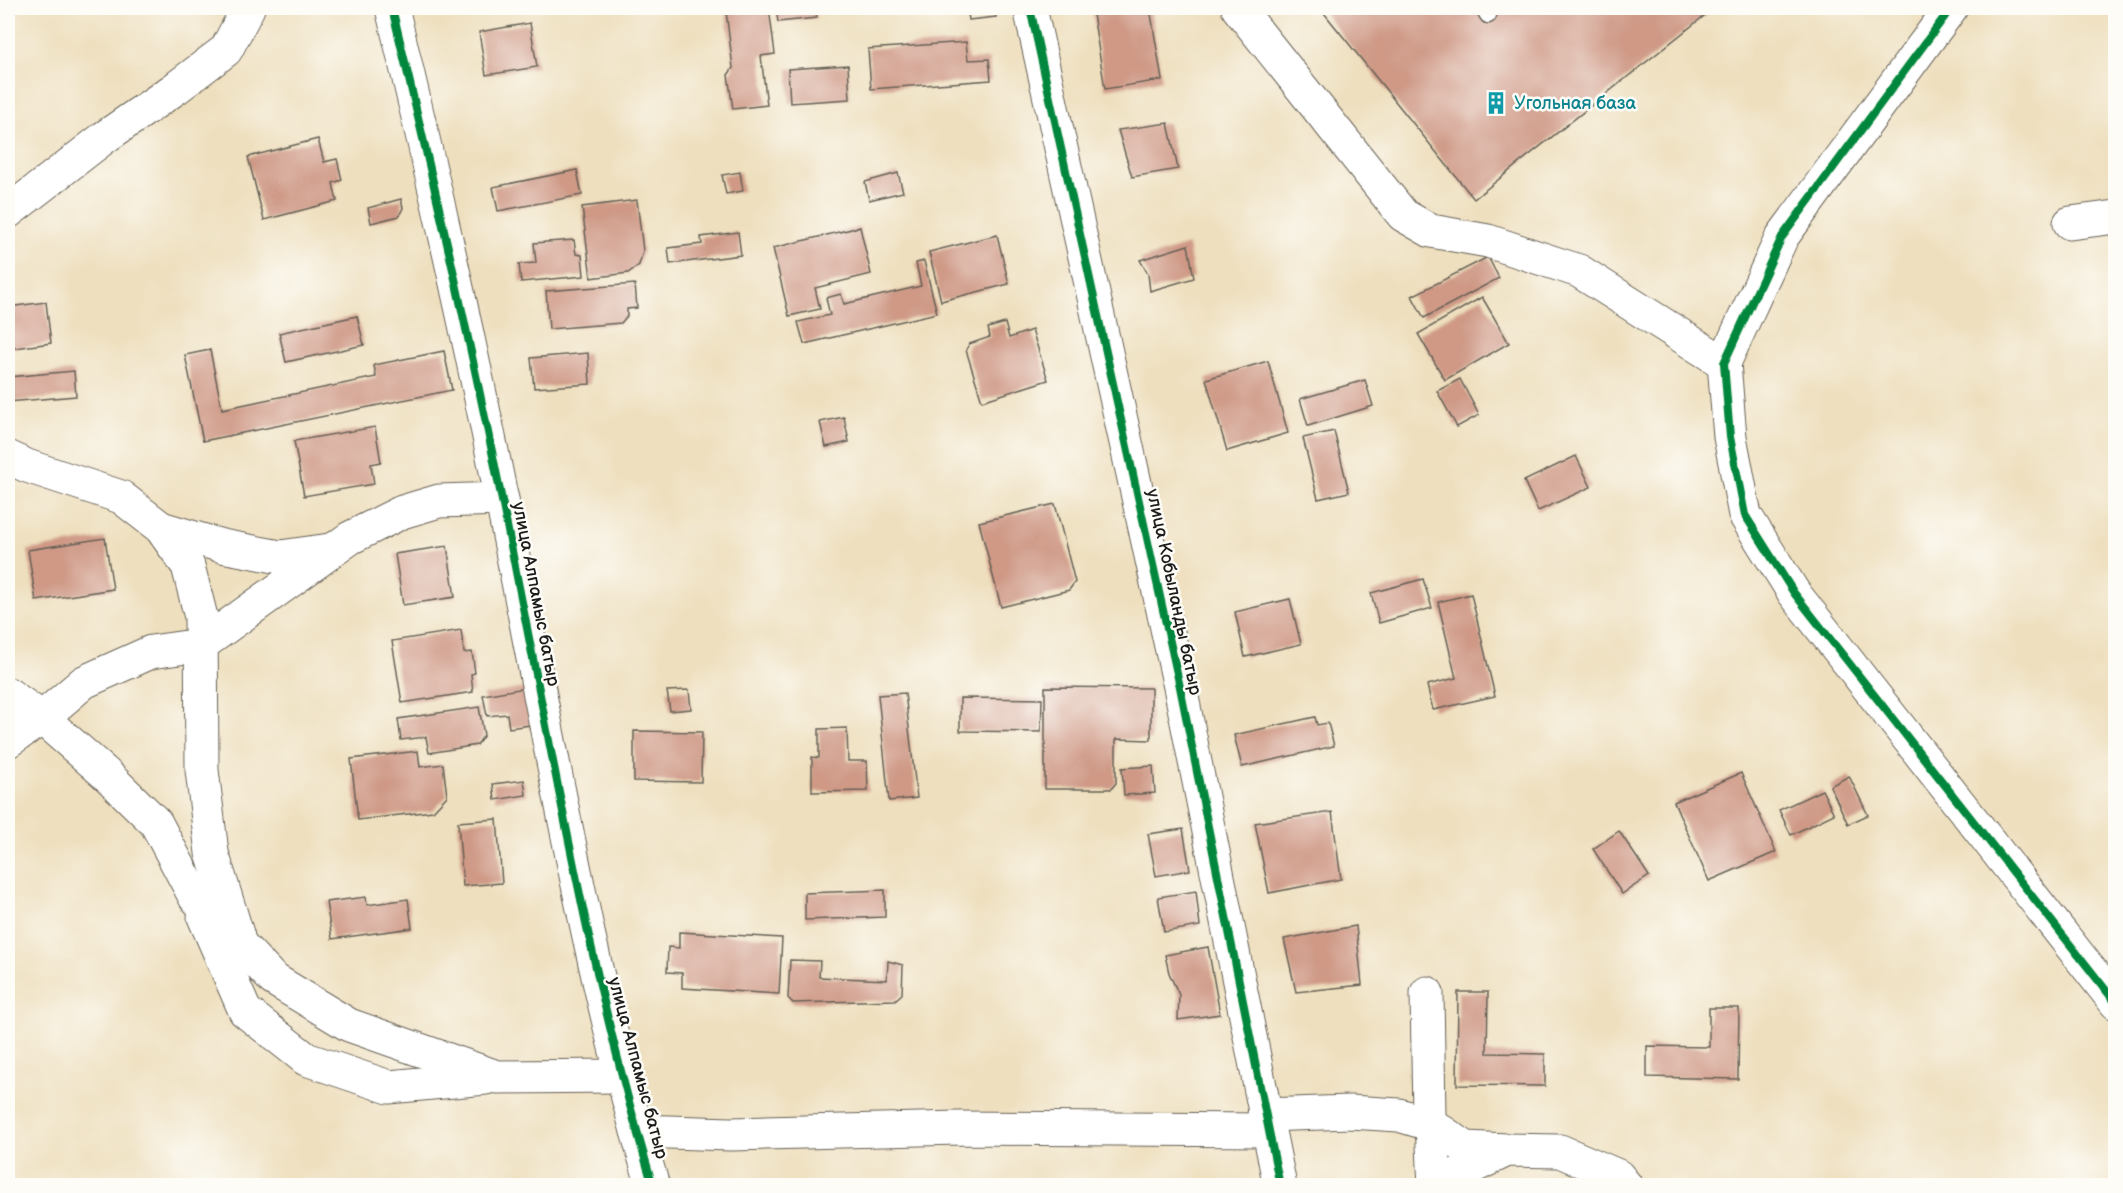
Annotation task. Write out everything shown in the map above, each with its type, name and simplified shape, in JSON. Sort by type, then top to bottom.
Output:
[{"type":"street","points":[[8,212],[105,137],[226,50],[248,8]]},
{"type":"street","name":"улица Алпамыс батыр","points":[[392,8],[438,196],[502,499],[580,897],[621,1076],[653,1185]]},
{"type":"street","name":"улица Кобыланды батыр","points":[[1030,8],[1177,676],[1280,1185]]},
{"type":"street","points":[[1238,8],[1403,215],[1431,231],[1488,241],[1580,271],[1724,363]]},
{"type":"street","points":[[1950,8],[1782,237],[1724,363],[1730,437],[1745,515],[1794,593],[2115,1003]]},
{"type":"street","points":[[2070,223],[2115,217]]},
{"type":"street","points":[[8,457],[27,466],[121,496],[161,528],[188,566],[201,617],[202,771],[212,853],[241,945]]},
{"type":"street","points":[[8,741],[42,718],[84,682],[151,652],[201,645],[350,538],[402,512],[439,501],[502,499]]},
{"type":"street","points":[[161,528],[222,546],[280,557],[334,549]]},
{"type":"street","points":[[8,694],[42,718],[106,774],[156,823],[195,897],[245,1011],[306,1059],[389,1087],[497,1077],[621,1076]]},
{"type":"street","points":[[195,897],[273,979],[349,1025],[497,1077]]},
{"type":"street","points":[[1427,993],[1429,1116],[1432,1125],[1435,1185]]},
{"type":"street","points":[[637,1131],[731,1134],[1266,1123],[1350,1113],[1399,1115],[1432,1125],[1466,1148],[1560,1150],[1618,1176],[1626,1185]]},
{"type":"street","points":[[1446,1185],[1456,1174],[1507,1150]]},
{"type":"building","points":[[769,8],[775,54],[761,56],[767,105],[733,109],[728,75],[733,68],[726,11]]},
{"type":"building","points":[[776,8],[815,8],[817,18],[778,22]]},
{"type":"building","points":[[967,8],[995,8],[996,17],[969,20]]},
{"type":"building","points":[[1092,8],[1150,8],[1162,80],[1105,89]]},
{"type":"building","name":"Угольная база","points":[[1320,8],[1714,8],[1474,199]]},
{"type":"building","points":[[530,23],[537,67],[486,75],[479,32]]},
{"type":"building","points":[[966,42],[968,60],[989,59],[991,80],[871,89],[868,49]]},
{"type":"building","points":[[848,65],[850,99],[790,103],[788,69]]},
{"type":"building","points":[[1168,123],[1178,169],[1132,177],[1118,130]]},
{"type":"building","points":[[318,139],[324,162],[337,159],[342,180],[333,183],[337,201],[264,220],[248,157]]},
{"type":"building","points":[[577,170],[582,195],[498,211],[493,187]]},
{"type":"building","points":[[740,172],[743,191],[726,194],[722,175]]},
{"type":"building","points":[[898,173],[903,192],[869,200],[865,182]]},
{"type":"building","points":[[401,199],[403,208],[399,216],[371,223],[368,208]]},
{"type":"building","points":[[637,200],[643,251],[639,265],[628,273],[591,278],[582,207]]},
{"type":"building","points":[[860,227],[871,274],[815,288],[820,309],[789,316],[773,248]]},
{"type":"building","points":[[738,232],[741,255],[670,264],[668,248],[702,244],[701,237]]},
{"type":"building","points":[[997,235],[1009,284],[941,301],[929,252]]},
{"type":"building","points":[[574,240],[576,254],[582,255],[584,276],[521,282],[519,264],[536,263],[534,243]]},
{"type":"building","points":[[1188,245],[1194,278],[1150,291],[1148,274],[1140,260]]},
{"type":"building","points":[[1488,257],[1499,278],[1424,318],[1412,296]]},
{"type":"building","points":[[924,261],[937,313],[804,344],[798,322],[830,315],[826,298],[841,294],[844,304],[921,286],[916,263]]},
{"type":"building","points":[[635,284],[637,308],[627,309],[627,316],[621,323],[549,329],[546,291]]},
{"type":"building","points":[[1482,297],[1509,343],[1445,380],[1418,334]]},
{"type":"building","points":[[46,302],[51,343],[8,349],[8,307]]},
{"type":"building","points":[[357,316],[364,345],[286,362],[279,333]]},
{"type":"building","points":[[1005,323],[1009,338],[1032,330],[1048,380],[982,401],[966,350],[969,344],[990,337],[988,328]]},
{"type":"building","points":[[210,350],[222,409],[376,377],[374,365],[444,351],[452,390],[203,441],[185,355]]},
{"type":"building","points":[[588,353],[590,384],[534,388],[531,358]]},
{"type":"building","points":[[1268,361],[1288,433],[1227,451],[1206,379]]},
{"type":"building","points":[[74,371],[76,396],[8,402],[8,377]]},
{"type":"building","points":[[1460,379],[1479,415],[1457,427],[1437,391]]},
{"type":"building","points":[[1365,380],[1373,406],[1308,426],[1300,399]]},
{"type":"building","points":[[844,417],[849,442],[826,447],[820,422]]},
{"type":"building","points":[[375,427],[381,462],[371,464],[374,484],[304,496],[294,441]]},
{"type":"building","points":[[1334,431],[1349,492],[1318,499],[1303,438]]},
{"type":"building","points":[[1576,456],[1591,487],[1538,511],[1524,481]]},
{"type":"building","points":[[1055,504],[1075,582],[1069,590],[1001,607],[979,522]]},
{"type":"building","points":[[105,538],[113,589],[36,601],[28,550]]},
{"type":"building","points":[[447,546],[455,597],[403,605],[395,554]]},
{"type":"building","points":[[1423,579],[1432,608],[1379,623],[1371,593]]},
{"type":"building","points":[[1471,594],[1495,696],[1433,710],[1427,685],[1456,678],[1438,602]]},
{"type":"building","points":[[1290,599],[1301,644],[1245,657],[1235,612]]},
{"type":"building","points":[[461,630],[464,653],[472,652],[475,673],[471,674],[473,692],[402,703],[392,641]]},
{"type":"building","points":[[1045,687],[1151,688],[1151,740],[1116,739],[1116,783],[1111,789],[1045,789]]},
{"type":"building","points":[[525,688],[530,725],[509,728],[507,714],[487,716],[483,695]]},
{"type":"building","points":[[689,690],[691,709],[670,711],[667,691]]},
{"type":"building","points":[[905,693],[917,798],[889,801],[878,695]]},
{"type":"building","points":[[960,698],[1042,699],[1041,732],[960,731]]},
{"type":"building","points":[[479,707],[484,735],[477,745],[429,753],[426,737],[401,740],[398,719]]},
{"type":"building","points":[[1315,717],[1317,725],[1328,723],[1334,746],[1242,767],[1234,735]]},
{"type":"building","points":[[847,728],[848,761],[867,761],[868,791],[812,792],[812,757],[819,758],[819,729]]},
{"type":"building","points":[[634,731],[702,732],[701,782],[634,781]]},
{"type":"building","points":[[418,751],[420,767],[443,764],[447,796],[433,811],[358,820],[351,759]]},
{"type":"building","points":[[1153,766],[1155,793],[1124,795],[1122,768]]},
{"type":"building","points":[[1741,773],[1776,852],[1709,881],[1674,802]]},
{"type":"building","points":[[1849,776],[1868,815],[1848,824],[1830,786]]},
{"type":"building","points":[[524,780],[526,795],[495,800],[493,784]]},
{"type":"building","points":[[1822,790],[1834,814],[1791,835],[1779,810]]},
{"type":"building","points":[[1332,812],[1341,879],[1269,893],[1255,823]]},
{"type":"building","points":[[497,819],[502,883],[463,886],[458,822]]},
{"type":"building","points":[[1183,829],[1190,870],[1156,876],[1148,834]]},
{"type":"building","points":[[1619,831],[1649,876],[1622,894],[1593,849]]},
{"type":"building","points":[[885,890],[885,917],[805,920],[805,893]]},
{"type":"building","points":[[1196,891],[1200,926],[1164,932],[1158,897]]},
{"type":"building","points":[[366,897],[367,905],[408,899],[412,928],[332,939],[326,902]]},
{"type":"building","points":[[1356,926],[1362,985],[1296,992],[1284,939]]},
{"type":"building","points":[[679,932],[782,938],[779,994],[682,988],[682,973],[667,972],[668,947],[679,948]]},
{"type":"building","points":[[1208,947],[1220,1014],[1178,1020],[1179,995],[1169,973],[1165,955]]},
{"type":"building","points":[[790,960],[820,961],[819,977],[887,980],[888,961],[903,965],[902,994],[895,1000],[793,1003],[788,998]]},
{"type":"building","points":[[1458,992],[1488,992],[1487,1053],[1545,1054],[1545,1086],[1457,1085]]},
{"type":"building","points":[[1709,1008],[1739,1008],[1738,1079],[1647,1077],[1647,1046],[1709,1047]]},
{"type":"cycle path","points":[[392,8],[474,366],[594,961],[653,1186]]},
{"type":"cycle path","points":[[1030,8],[1180,687],[1280,1186]]},
{"type":"cycle path","points":[[1951,8],[1782,237],[1724,363],[1730,437],[1745,515],[1794,593],[2116,1003]]},
{"type":"place","name":"Угольная база","points":[[1496,103]]}]
